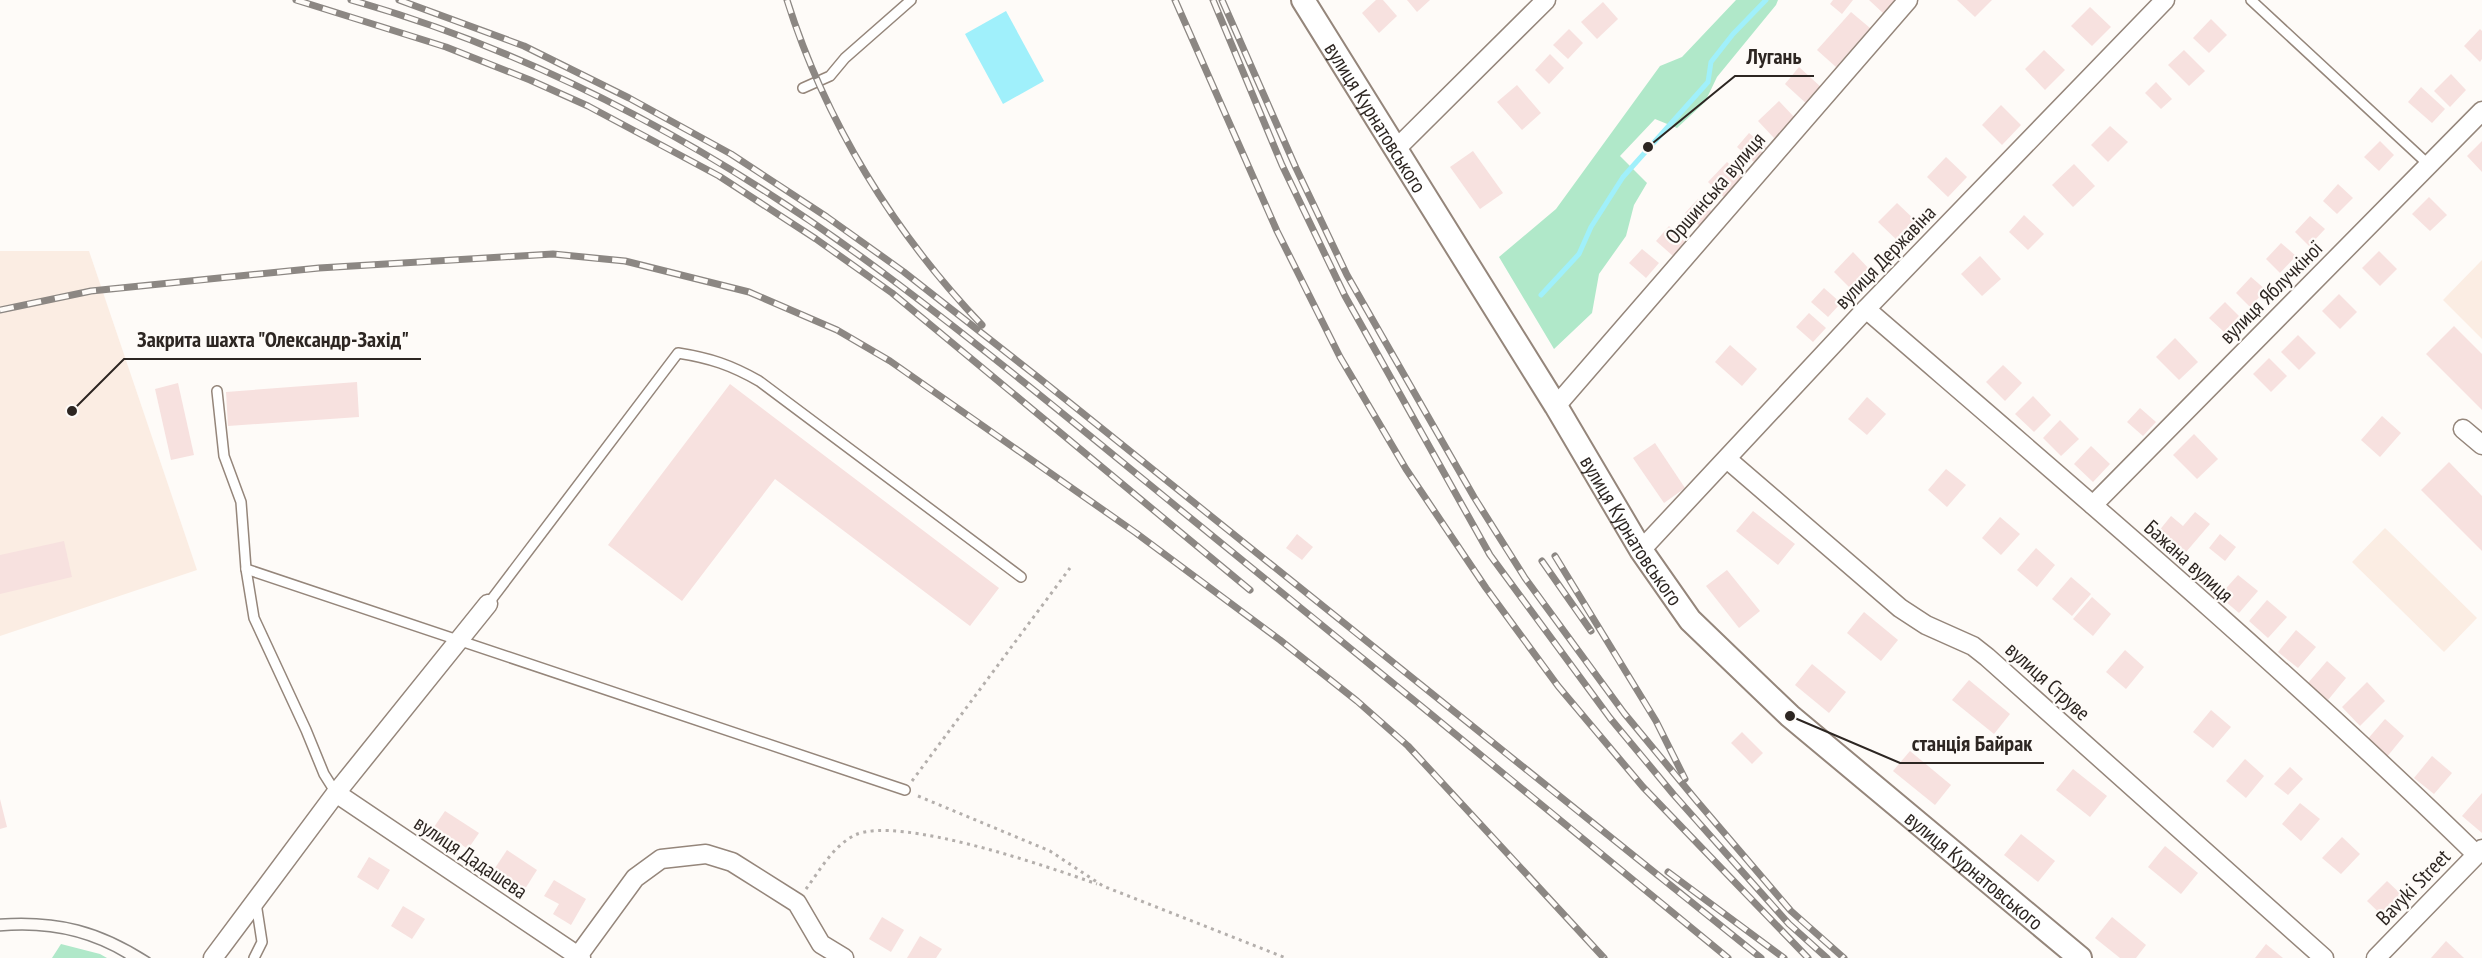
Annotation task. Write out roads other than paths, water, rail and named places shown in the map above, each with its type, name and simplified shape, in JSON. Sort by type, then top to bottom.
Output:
[{"type":"street","name":"вулиця Курнатовського","points":[[1303,0],[1556,406],[1641,550],[1690,620],[1790,716],[2080,958]]},
{"type":"street","points":[[1395,150],[1546,0]]},
{"type":"street","name":"Оршинська вулиця","points":[[1556,406],[1908,0]]},
{"type":"street","name":"вулиця Державіна","points":[[1641,550],[1866,309],[2166,0]]},
{"type":"street","name":"вулиця Яблучкіної","points":[[2093,505],[2482,111]]},
{"type":"street","name":"Бажана вулиця","points":[[1866,309],[2093,505],[2479,851]]},
{"type":"street","points":[[2463,429],[2482,446]]},
{"type":"street","name":"вулиця Струве","points":[[1727,459],[1900,608],[1926,625],[1973,646],[1987,657],[2324,958]]},
{"type":"street","points":[[213,958],[336,793],[488,604]]},
{"type":"street","name":"вулиця Дадашева","points":[[336,793],[580,957]]},
{"type":"street","name":"Bavyki Street","points":[[2376,958],[2479,851]]},
{"type":"street","points":[[580,957],[635,878],[661,859],[706,854],[732,862],[797,903],[821,944],[844,958]]},
{"type":"lane","points":[[803,88],[830,76],[845,58],[911,0]]},
{"type":"lane","points":[[2251,0],[2429,165]]},
{"type":"lane","points":[[488,604],[678,353],[732,365],[759,381],[1021,577]]},
{"type":"lane","points":[[217,391],[224,456],[241,502],[246,569],[254,618],[324,774],[336,793]]},
{"type":"lane","points":[[246,569],[905,790]]},
{"type":"lane","points":[[254,958],[262,942],[256,900]]},
{"type":"water","points":[[1006,11],[1044,81],[1003,104],[965,34]]},
{"type":"waterway","points":[[1541,295],[1579,254],[1591,227],[1623,177],[1708,82],[1711,62],[1733,34],[1766,0]]},
{"type":"tram line","points":[[0,919],[41,919],[78,925],[114,938],[150,958]]},
{"type":"tram line","points":[[0,931],[33,930],[65,934],[95,943],[125,958]]},
{"type":"railway","points":[[296,0],[446,47],[530,80],[588,106],[719,176],[816,239],[892,293],[1250,590]]},
{"type":"railway","points":[[351,0],[425,23],[568,82],[637,116],[705,154],[836,238],[1042,397],[1728,958]]},
{"type":"railway","points":[[399,0],[524,46],[629,98],[731,154],[827,217],[904,272],[1039,378],[1761,958]]},
{"type":"railway","points":[[787,0],[821,89],[866,173],[920,252],[982,325]]},
{"type":"railway","points":[[1175,0],[1277,231],[1340,357],[1406,469],[1486,588],[1558,686],[1643,787],[1808,958]]},
{"type":"railway","points":[[1213,0],[1282,165],[1345,296],[1490,555],[1610,718],[1674,795],[1789,924],[1827,958]]},
{"type":"railway","points":[[1222,0],[1296,168],[1347,275],[1474,497],[1525,578],[1624,713],[1696,800],[1791,911],[1844,958]]},
{"type":"railway","points":[[0,310],[91,291],[319,268],[553,254],[625,261],[749,292],[837,330],[890,361],[1136,533],[1280,640],[1357,701],[1408,746],[1604,958]]},
{"type":"railway","points":[[1555,556],[1656,721],[1685,779]]},
{"type":"railway","points":[[1542,561],[1591,631]]},
{"type":"railway","points":[[1668,872],[1784,958]]},
{"type":"place","name":"Лугань","points":[[1648,147]]},
{"type":"place","name":"Закрита шахта \"Олександр-Захід\"","points":[[72,411]]},
{"type":"place","name":"станція Байрак","points":[[1790,716]]}]
